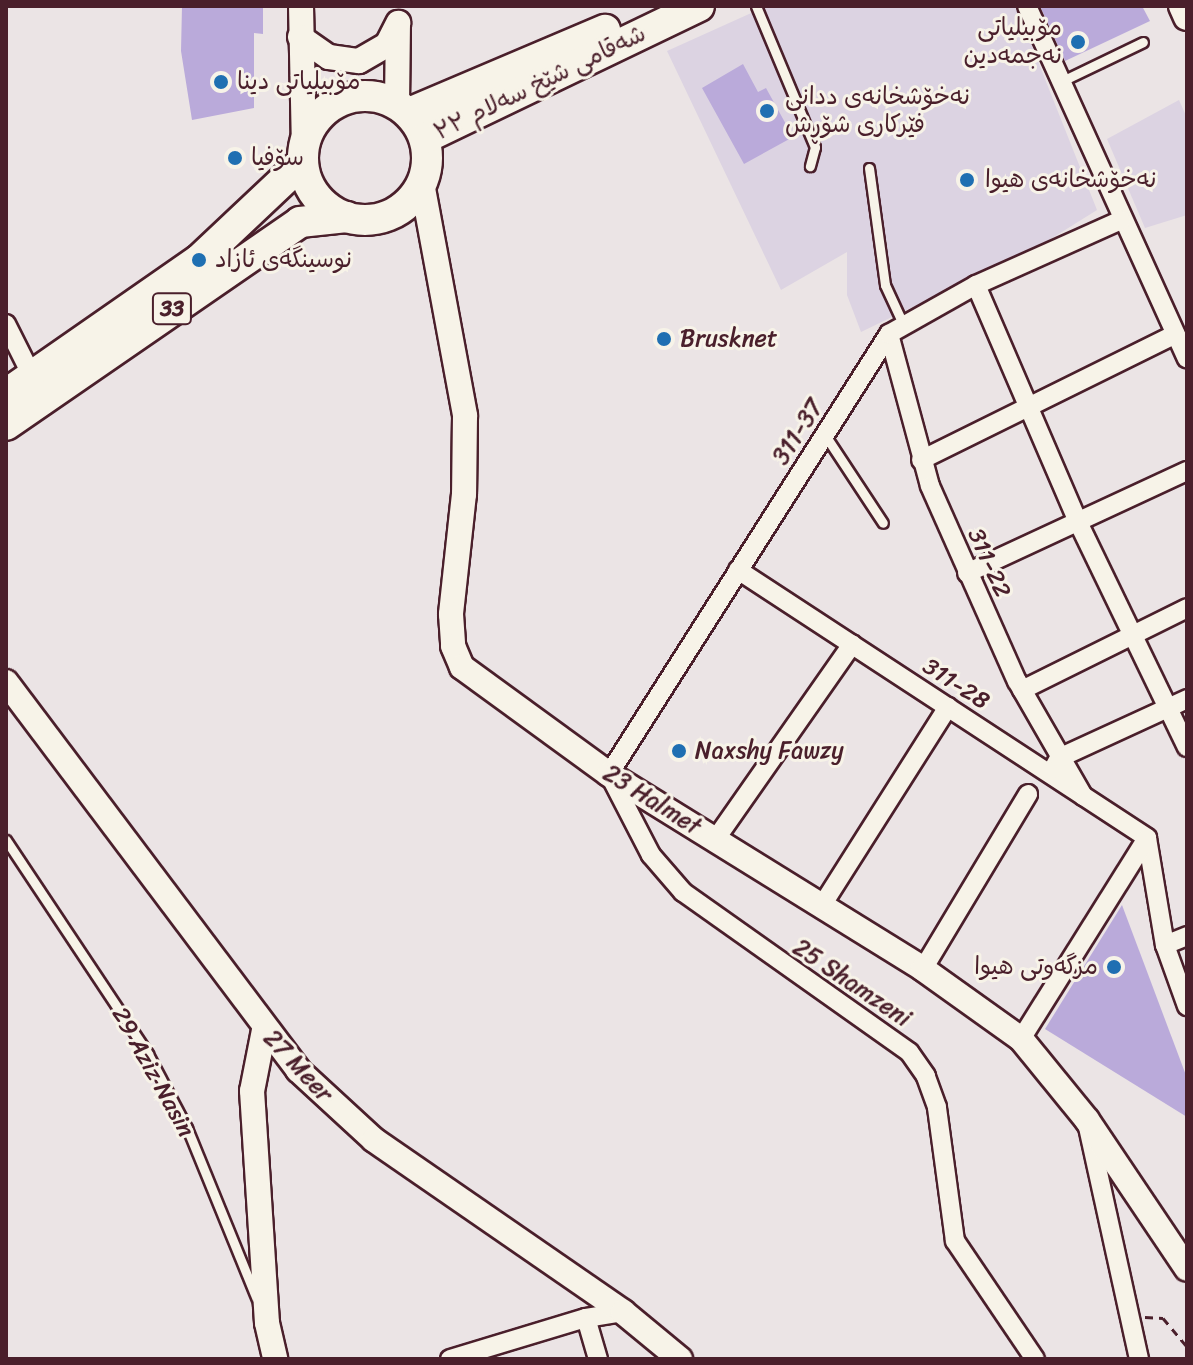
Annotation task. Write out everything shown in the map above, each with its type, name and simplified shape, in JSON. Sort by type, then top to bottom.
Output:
[{"type":"main road","name":"شەقامی شێخ سەلام ٣٣","points":[[410,118],[663,6]]},
{"type":"main road","name":"شەقامی شێخ سەلام ٣٣","points":[[410,118],[699,6]]},
{"type":"main road","points":[[1182,6],[1187,17]]},
{"type":"main road","name":"33","points":[[6,394],[199,260],[304,154],[316,119],[339,101],[368,95],[410,118]]},
{"type":"main road","name":"شەقامی شێخ سەلام ٣٣","points":[[410,118],[422,183]]},
{"type":"main road","points":[[304,154],[312,190],[347,217]]},
{"type":"main road","name":"33","points":[[6,425],[300,222],[391,214],[422,183]]},
{"type":"street","points":[[301,6],[304,154]]},
{"type":"street","points":[[1027,6],[1121,220],[1187,358]]},
{"type":"street","points":[[300,37],[329,57],[359,61],[387,45],[398,14]]},
{"type":"street","points":[[398,14],[410,118]]},
{"type":"street","name":"23 Halmet","points":[[422,183],[465,416],[453,646],[470,675],[609,774],[923,969],[1021,1039],[1087,1120],[1187,1269]]},
{"type":"street","name":"311-37","points":[[609,774],[825,435],[896,330],[976,285],[1121,220]]},
{"type":"street","points":[[976,285],[1078,522],[1187,747]]},
{"type":"street","points":[[6,324],[33,378]]},
{"type":"street","name":"311-22","points":[[896,330],[921,460],[967,573],[1054,766],[1083,796],[1147,838]]},
{"type":"street","points":[[921,460],[1176,334]]},
{"type":"street","points":[[967,573],[1187,471]]},
{"type":"street","name":"311-28","points":[[738,570],[948,707],[1054,766]]},
{"type":"street","points":[[1022,690],[1187,608]]},
{"type":"street","points":[[715,840],[852,644]]},
{"type":"street","name":"27 Meer","points":[[6,682],[264,1030],[335,1106],[374,1140],[623,1312],[680,1359]]},
{"type":"street","points":[[1054,766],[1187,699]]},
{"type":"street","points":[[821,907],[948,707]]},
{"type":"street","name":"25 Shamzeni","points":[[609,774],[651,855],[683,892],[909,1052],[926,1076],[937,1107],[955,1241],[1035,1359]]},
{"type":"street","points":[[923,969],[1028,794]]},
{"type":"street","points":[[1147,838],[1165,945],[1187,1006]]},
{"type":"street","points":[[1021,1039],[1147,838]]},
{"type":"street","points":[[1165,945],[1187,936]]},
{"type":"street","name":"29 Aziz Nasin","points":[[264,1030],[252,1091],[267,1323],[275,1359]]},
{"type":"street","points":[[1087,1120],[1139,1359]]},
{"type":"street","points":[[450,1359],[586,1318],[623,1312]]},
{"type":"street","points":[[586,1318],[598,1359]]},
{"type":"lane","points":[[756,6],[815,147],[810,166]]},
{"type":"lane","points":[[1060,82],[1143,42]]},
{"type":"lane","points":[[869,168],[885,285],[896,330]]},
{"type":"lane","points":[[825,435],[883,523]]},
{"type":"lane","name":"29 Aziz Nasin","points":[[6,840],[148,1054],[187,1128],[267,1323]]},
{"type":"path","points":[[1130,1320],[1159,1316],[1187,1347]]},
{"type":"shaded area","name":"نەخۆشخانەی هیوا","points":[[767,6],[1016,6],[1097,210],[1041,245],[861,332],[847,295],[847,252],[781,290],[667,51]]},
{"type":"shaded area","points":[[1179,100],[1187,118],[1187,215],[1145,228],[1107,139]]},
{"type":"building","points":[[182,6],[263,6],[263,34],[254,33],[254,108],[192,120],[181,51]]},
{"type":"building","name":"مۆبیلیاتی نەجمەدین","points":[[1040,6],[1142,6],[1150,21],[1065,61]]},
{"type":"building","points":[[743,64],[758,92],[766,88],[793,137],[744,164],[702,88]]},
{"type":"building","name":"مزگەوتی هیوا","points":[[1122,905],[1187,1078],[1187,1117],[1045,1029]]},
{"type":"place","name":"مۆبیلیاتی نەجمەدین","points":[[1078,42]]},
{"type":"place","name":"مۆبیلیاتی دینا","points":[[221,82]]},
{"type":"place","name":"نەخۆشخانەی ددانی فێرکاری شۆڕش","points":[[767,111]]},
{"type":"place","name":"سۆفیا","points":[[235,158]]},
{"type":"place","name":"نەخۆشخانەی هیوا","points":[[967,180]]},
{"type":"place","name":"نوسینگەی ئازاد","points":[[199,260]]},
{"type":"place","name":"Brusknet","points":[[664,339]]},
{"type":"place","name":"Naxshy Fawzy","points":[[679,751]]},
{"type":"place","name":"مزگەوتی هیوا","points":[[1114,967]]}]
